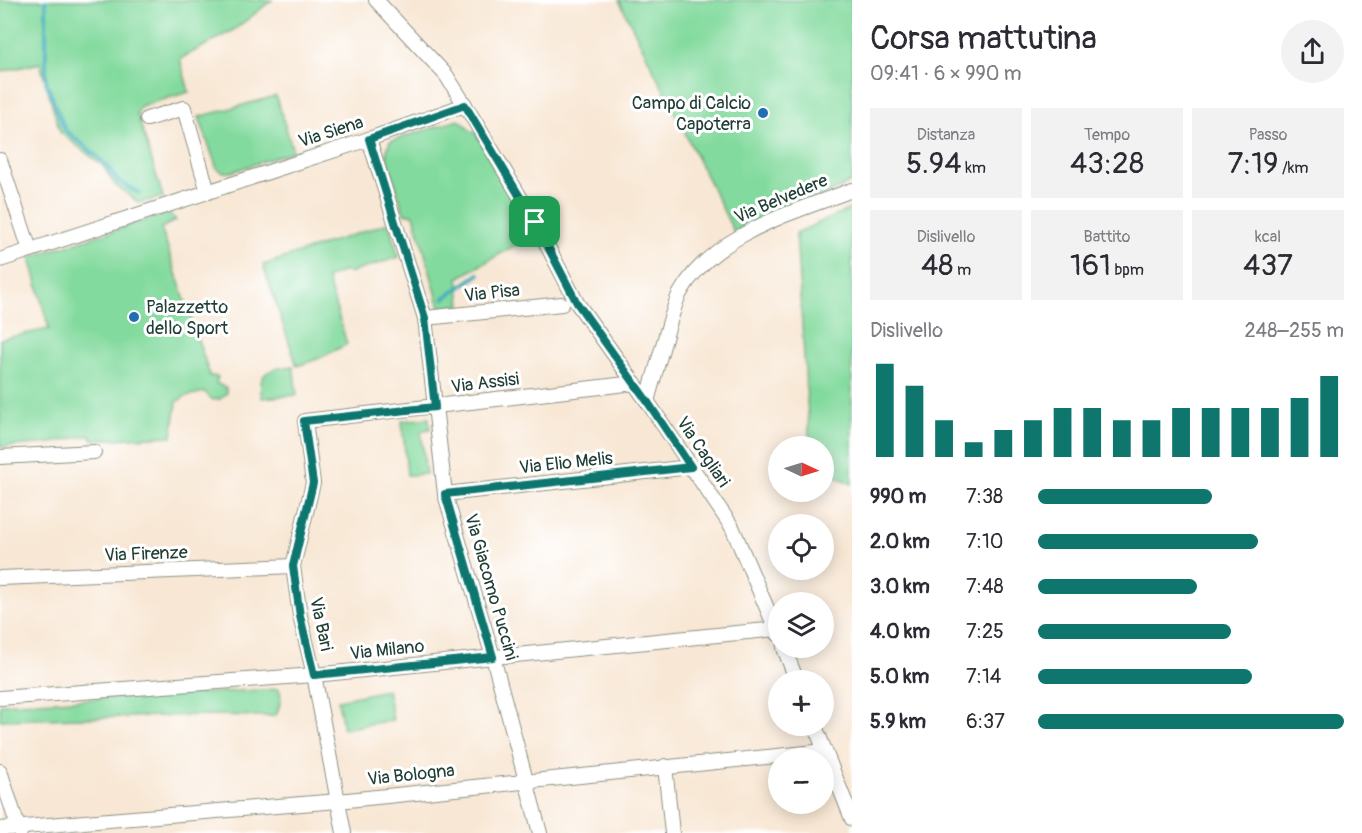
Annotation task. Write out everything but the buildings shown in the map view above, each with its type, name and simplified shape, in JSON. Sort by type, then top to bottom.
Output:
[{"type":"street","name":"Via Cagliari","points":[[375,0],[446,75],[535,222],[577,303],[732,527],[768,609]]},
{"type":"street","name":"Via Siena","points":[[0,260],[369,139],[465,105]]},
{"type":"street","points":[[147,119],[184,108],[208,192]]},
{"type":"street","name":"Via Giacomo Puccini","points":[[369,139],[425,318],[445,494],[493,657],[540,833]]},
{"type":"street","points":[[0,160],[30,250]]},
{"type":"street","name":"Via Belvedere","points":[[647,401],[679,295],[702,265],[732,240],[800,209],[852,190]]},
{"type":"street","name":"Via Pisa","points":[[425,318],[562,304]]},
{"type":"street","name":"Via Assisi","points":[[304,421],[634,383]]},
{"type":"street","name":"Via Bari","points":[[304,421],[313,483],[293,566],[300,616],[345,833]]},
{"type":"street","points":[[0,457],[94,452]]},
{"type":"street","name":"Via Elio Melis","points":[[445,494],[691,467]]},
{"type":"street","name":"Via Firenze","points":[[0,578],[293,566]]},
{"type":"street","name":"Via Milano","points":[[0,698],[314,675],[768,633]]},
{"type":"street","name":"Via Bologna","points":[[0,829],[20,830],[338,801],[768,756]]},
{"type":"street","points":[[665,766],[672,833]]},
{"type":"street","points":[[0,771],[20,830]]},
{"type":"street","points":[[834,773],[852,819]]},
{"type":"green space","points":[[0,0],[272,0],[235,29],[180,59],[189,92],[141,106],[137,113],[163,197],[139,203],[115,185],[103,166],[60,132],[40,63],[0,72]]},
{"type":"green space","name":"Campo di Calcio Capoterra","points":[[619,0],[852,0],[852,181],[735,234]]},
{"type":"green space","points":[[276,96],[293,151],[231,172],[217,169],[199,117]]},
{"type":"green space","points":[[458,120],[464,123],[470,131],[474,131],[535,234],[458,278],[461,305],[440,307],[414,215],[404,213],[386,153],[390,141]]},
{"type":"green space","points":[[852,208],[852,484],[834,476],[834,436],[809,436],[796,233]]},
{"type":"green space","points":[[169,213],[176,220],[161,228],[210,376],[218,377],[216,383],[226,388],[227,393],[220,399],[212,400],[205,392],[186,396],[177,402],[172,436],[93,440],[90,435],[52,443],[0,447],[0,339],[49,329],[30,257]]},
{"type":"green space","points":[[388,223],[399,257],[327,278],[347,344],[320,358],[297,366],[263,265]]},
{"type":"green space","points":[[293,366],[297,395],[262,398],[263,376],[278,368]]},
{"type":"green space","points":[[429,418],[430,429],[421,431],[426,474],[407,475],[402,421]]},
{"type":"green space","points":[[279,689],[281,698],[277,714],[271,716],[206,715],[0,720],[0,704]]},
{"type":"green space","points":[[387,690],[393,720],[343,729],[338,700]]},
{"type":"waterway","points":[[46,0],[46,82],[65,130],[97,156],[118,181],[139,193]]},
{"type":"waterway","points":[[444,298],[479,274]]},
{"type":"place","name":"Campo di Calcio Capoterra","points":[[763,113]]},
{"type":"place","name":"Palazzetto dello Sport","points":[[134,317]]},
{"type":"route","points":[[465,105],[535,222],[577,303],[691,467],[445,494],[493,657],[314,675],[300,616],[293,566],[313,483],[304,421],[435,407],[425,318],[369,139],[465,105]]}]
